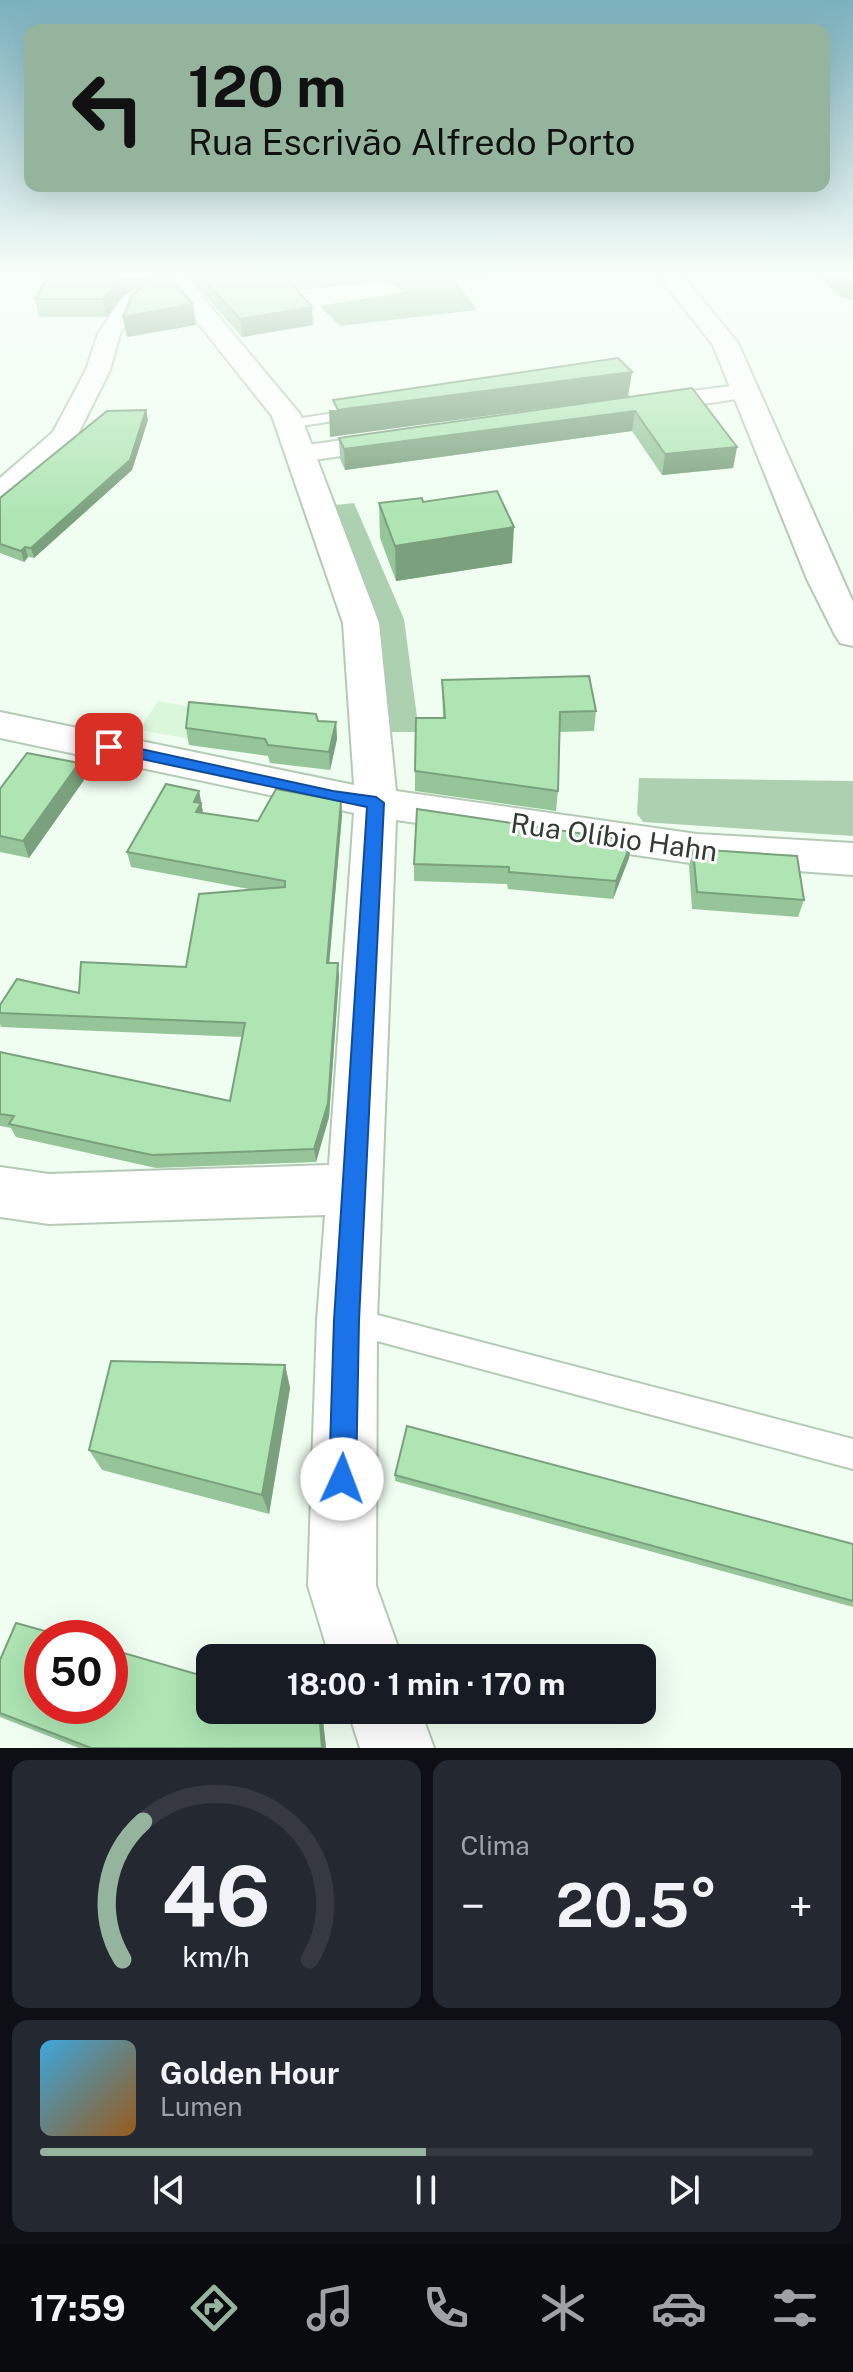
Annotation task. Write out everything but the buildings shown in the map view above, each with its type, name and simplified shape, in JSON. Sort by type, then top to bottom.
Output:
[{"type":"main road","points":[[238,356],[286,414],[361,623],[376,803],[347,1320],[342,1586],[361,1644]]},
{"type":"main road","points":[[731,356],[824,579],[853,635]]},
{"type":"main road","name":"Rua Olíbio Hahn","points":[[0,725],[376,803],[697,849],[853,859]]},
{"type":"main road","points":[[0,1192],[49,1199],[356,1189]]},
{"type":"main road","points":[[389,1724],[397,1748]]},
{"type":"street","points":[[0,493],[64,436],[102,356]]},
{"type":"street","points":[[623,408],[746,391]]},
{"type":"street","points":[[294,439],[423,436]]},
{"type":"lane","points":[[294,439],[364,413]]},
{"type":"lane","points":[[347,1320],[853,1454]]},
{"type":"shaded area","points":[[354,503],[404,619],[419,732],[383,732],[326,506]]},
{"type":"shaded area","points":[[158,701],[236,715],[218,744],[139,730]]},
{"type":"shaded area","points":[[639,778],[853,781],[853,836],[643,822],[637,814]]},
{"type":"route","points":[[109,747],[376,803],[347,1320],[342,1479]]}]
